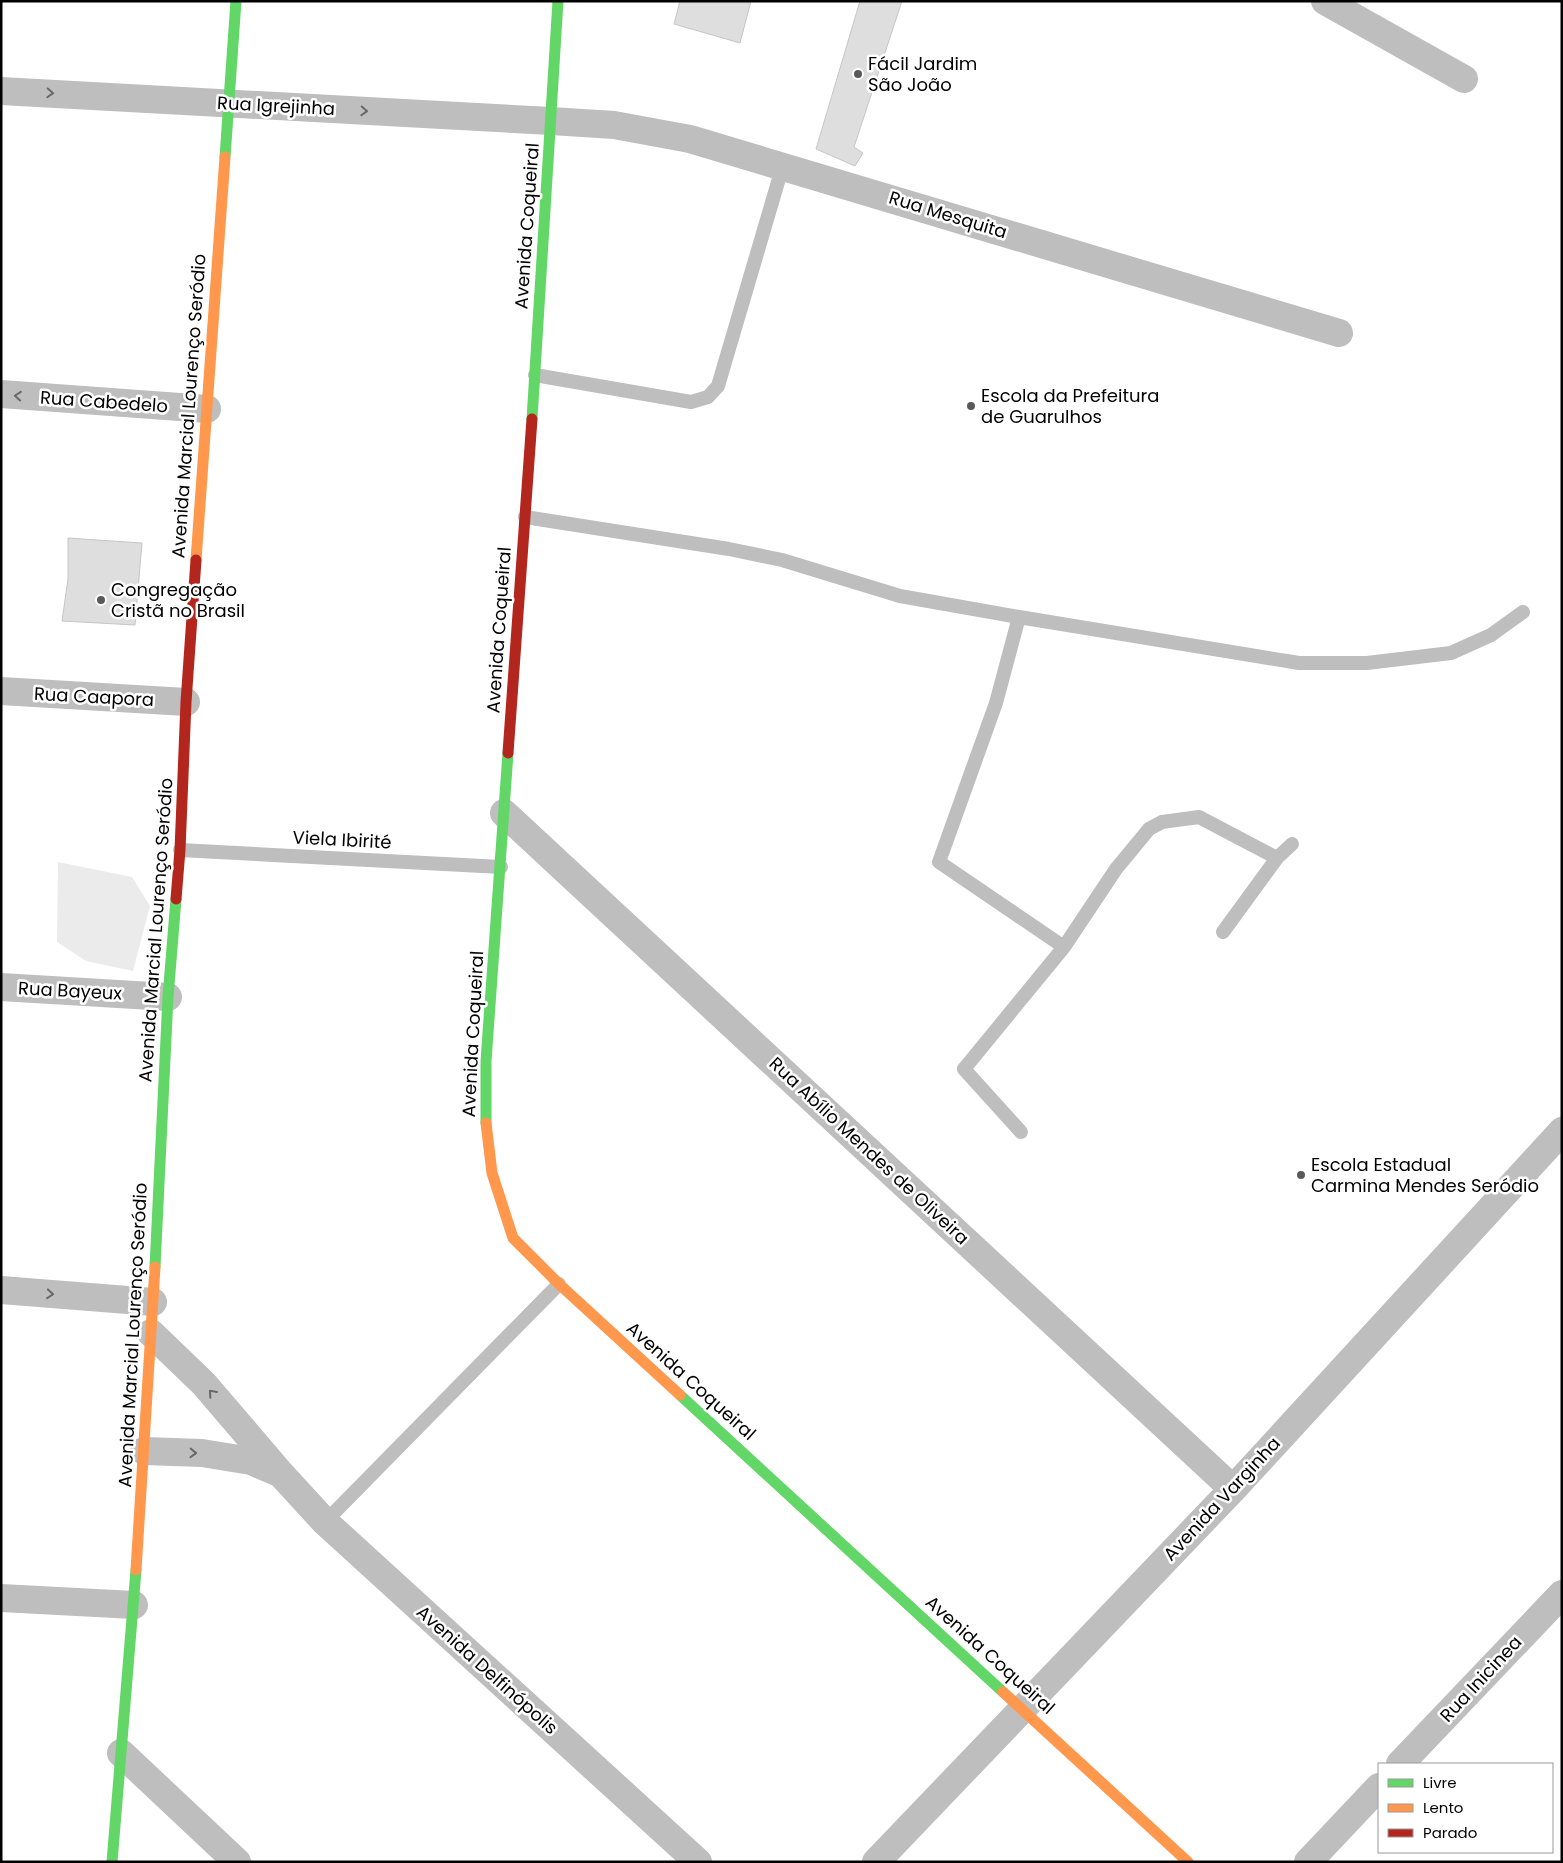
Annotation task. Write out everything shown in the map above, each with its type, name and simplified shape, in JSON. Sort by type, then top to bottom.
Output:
[{"type":"street","name":"Avenida Marcial Lourenço Seródio","points":[[112,1862],[134,1605],[154,1302],[168,997],[180,850],[186,702],[236,1]]},
{"type":"street","name":"Avenida Coqueiral","points":[[558,1],[525,517],[486,1061],[486,1129],[492,1173],[513,1238],[559,1284],[1188,1862]]},
{"type":"street","points":[[1325,1],[1464,79]]},
{"type":"street","name":"Rua Igrejinha","points":[[1,91],[551,121]]},
{"type":"street","name":"Rua Mesquita","points":[[551,121],[614,125],[690,139],[1339,333]]},
{"type":"street","name":"Rua Cabedelo","points":[[1,394],[207,409]]},
{"type":"street","name":"Rua Caapora","points":[[1,691],[186,702]]},
{"type":"street","name":"Rua Abílio Mendes de Oliveira","points":[[504,813],[1233,1489]]},
{"type":"street","name":"Rua Bayeux","points":[[1,987],[168,997]]},
{"type":"street","name":"Avenida Varginha","points":[[876,1862],[1233,1489],[1562,1131]]},
{"type":"street","points":[[1,1290],[154,1302]]},
{"type":"street","name":"Avenida Delfinópolis","points":[[151,1333],[204,1384],[325,1522],[698,1862]]},
{"type":"street","name":"Avenida Delfinópolis","points":[[144,1451],[202,1453],[251,1461],[281,1474]]},
{"type":"street","name":"Rua Inicinea","points":[[1401,1763],[1562,1594]]},
{"type":"street","points":[[1,1598],[134,1605]]},
{"type":"street","points":[[121,1753],[238,1862]]},
{"type":"street","points":[[1308,1862],[1378,1787]]},
{"type":"lane","points":[[534,375],[691,402],[708,397],[718,386],[783,166]]},
{"type":"lane","points":[[525,517],[765,556],[900,596],[1019,618],[1299,663],[1367,663],[1451,653],[1491,635],[1523,612]]},
{"type":"lane","points":[[1019,618],[996,703],[939,862],[1064,947]]},
{"type":"lane","points":[[1021,1132],[964,1069],[1064,947],[1116,869],[1149,829],[1162,822],[1199,817],[1277,858]]},
{"type":"lane","points":[[1223,932],[1277,858],[1292,844]]},
{"type":"lane","name":"Viela Ibirité","points":[[180,850],[501,867]]},
{"type":"lane","points":[[325,1522],[559,1284]]},
{"type":"shaded area","points":[[58,862],[132,877],[150,906],[133,971],[86,961],[57,942]]},
{"type":"building","points":[[680,1],[751,1],[740,43],[674,24]]},
{"type":"building","name":"Fácil Jardim São João","points":[[860,1],[902,1],[854,147],[863,153],[855,166],[816,149]]},
{"type":"building","name":"Congregação Cristã no Brasil","points":[[68,538],[142,543],[135,625],[62,621],[68,579]]},
{"type":"traffic: fast","points":[[225,157],[236,1]]},
{"type":"traffic: fast","points":[[532,419],[558,1]]},
{"type":"traffic: fast","points":[[486,1123],[486,1061],[508,753]]},
{"type":"traffic: fast","points":[[155,1267],[168,997],[176,899]]},
{"type":"traffic: fast","points":[[680,1395],[1003,1692]]},
{"type":"traffic: fast","points":[[112,1862],[136,1570]]},
{"type":"traffic: slow","points":[[196,560],[225,157]]},
{"type":"traffic: slow","points":[[486,1123],[492,1173],[513,1238],[559,1284],[680,1395]]},
{"type":"traffic: slow","points":[[136,1570],[155,1267]]},
{"type":"traffic: slow","points":[[1003,1692],[1188,1862]]},
{"type":"traffic: jam","points":[[508,753],[532,419]]},
{"type":"traffic: jam","points":[[176,899],[180,850],[186,702],[196,560]]},
{"type":"place","name":"Fácil Jardim São João","points":[[858,74]]},
{"type":"place","name":"Escola da Prefeitura de Guarulhos","points":[[971,406]]},
{"type":"place","name":"Congregação Cristã no Brasil","points":[[101,600]]},
{"type":"place","name":"Escola Estadual Carmina Mendes Seródio","points":[[1301,1175]]}]
